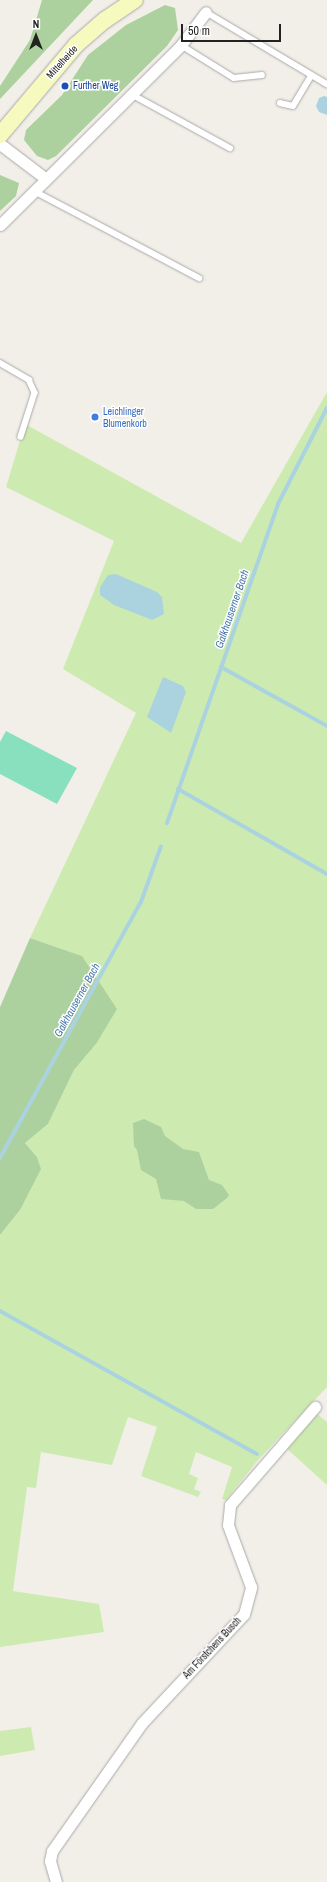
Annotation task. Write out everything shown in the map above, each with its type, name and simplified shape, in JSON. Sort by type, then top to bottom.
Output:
[{"type":"main road","name":"Mittelheide","points":[[0,135],[76,46],[105,20],[135,0]]},
{"type":"street","points":[[0,225],[45,178],[181,45],[206,12]]},
{"type":"street","points":[[0,144],[45,178]]},
{"type":"street","name":"Am Förstchens Busch","points":[[56,1882],[50,1861],[52,1851],[65,1832],[142,1723],[244,1614],[251,1587],[228,1525],[230,1505],[315,1407]]},
{"type":"lane","points":[[206,12],[311,76],[327,84]]},
{"type":"lane","points":[[181,45],[234,78],[262,75]]},
{"type":"lane","points":[[280,103],[293,106],[311,76]]},
{"type":"lane","points":[[131,94],[230,148]]},
{"type":"lane","points":[[34,191],[199,278]]},
{"type":"lane","points":[[0,363],[29,380],[35,393],[21,437]]},
{"type":"green space","points":[[42,0],[93,0],[0,99],[0,86],[30,40]]},
{"type":"green space","points":[[165,5],[175,8],[178,30],[167,46],[56,156],[48,160],[37,156],[24,140],[26,130],[62,95],[88,55],[126,25]]},
{"type":"green space","points":[[0,175],[19,183],[16,196],[0,211]]},
{"type":"green space","points":[[327,392],[327,1387],[258,1460],[226,1500],[222,1499],[232,1467],[196,1452],[189,1474],[198,1478],[194,1489],[201,1492],[198,1497],[141,1476],[157,1427],[128,1417],[112,1465],[41,1452],[36,1488],[27,1487],[13,1591],[99,1604],[104,1632],[0,1647],[0,1235],[20,1210],[37,1157],[25,1143],[48,1124],[74,1070],[96,1044],[82,956],[30,938],[136,713],[63,669],[114,541],[6,487],[25,424],[241,543]]},
{"type":"green space","points":[[6,731],[77,768],[57,804],[0,774],[0,742]]},
{"type":"green space","points":[[30,938],[82,956],[117,1009],[96,1044],[74,1070],[48,1124],[25,1143],[37,1157],[41,1169],[20,1210],[0,1235],[0,1007]]},
{"type":"green space","points":[[144,1119],[161,1127],[165,1136],[183,1149],[199,1152],[209,1180],[222,1185],[229,1195],[227,1198],[213,1209],[196,1209],[184,1201],[161,1199],[156,1179],[141,1170],[137,1150],[134,1146],[133,1123]]},
{"type":"green space","points":[[316,1413],[327,1422],[327,1485],[286,1448]]},
{"type":"green space","points":[[31,1727],[35,1750],[0,1756],[0,1731]]},
{"type":"water","points":[[324,96],[327,97],[327,115],[319,112],[316,106],[319,98]]},
{"type":"water","points":[[116,574],[157,592],[162,597],[164,614],[152,620],[114,605],[100,595],[100,587],[108,575]]},
{"type":"water","points":[[163,677],[183,686],[186,692],[171,733],[147,717]]},
{"type":"waterway","name":"Galkhauserner Bach","points":[[167,823],[278,504],[327,408]]},
{"type":"waterway","points":[[221,667],[327,726]]},
{"type":"waterway","points":[[178,789],[327,874]]},
{"type":"waterway","name":"Galkhauserner Bach","points":[[0,1158],[141,902],[161,846]]},
{"type":"waterway","points":[[0,1311],[257,1454]]},
{"type":"place","name":"Further Weg","points":[[65,86]]},
{"type":"place","name":"Leichlinger Blumenkorb","points":[[95,417]]}]
